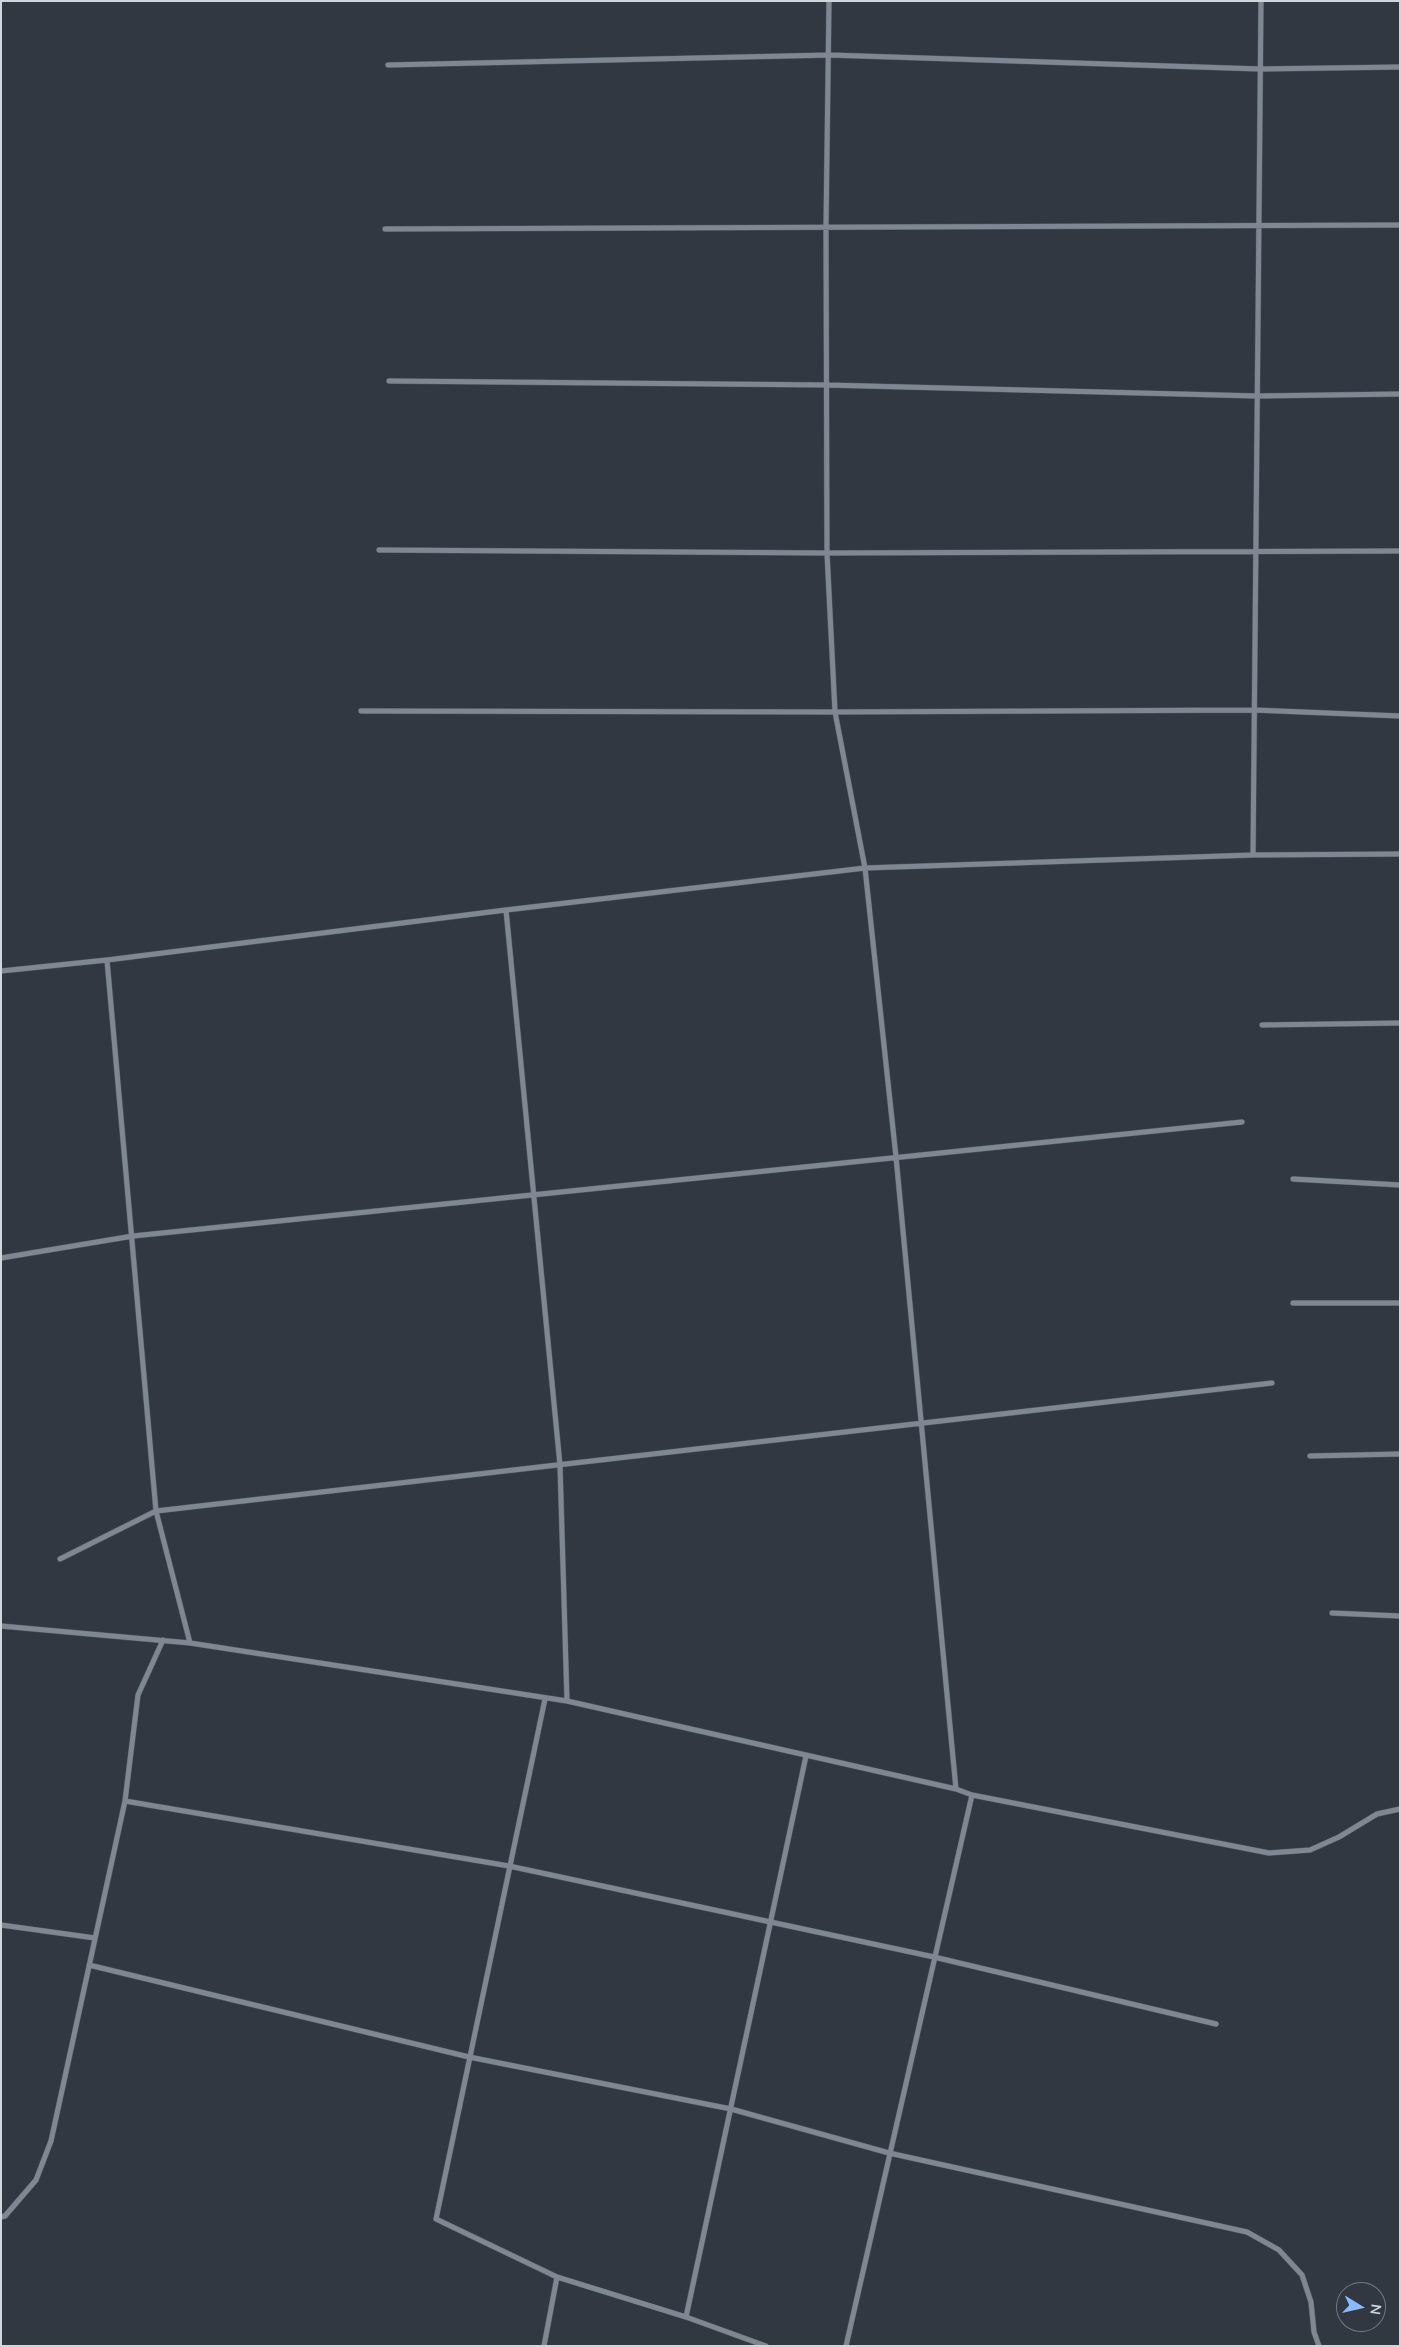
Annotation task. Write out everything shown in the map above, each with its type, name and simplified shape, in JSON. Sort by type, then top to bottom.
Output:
[{"type":"street","points":[[829,1],[830,55],[826,227],[827,553],[835,712],[865,868],[896,1157],[956,1789]]},
{"type":"street","points":[[1253,855],[1261,1]]},
{"type":"street","points":[[388,65],[830,55],[1260,69],[1400,67]]},
{"type":"street","points":[[385,229],[1400,225]]},
{"type":"street","points":[[389,381],[827,385],[1257,396],[1400,394]]},
{"type":"street","points":[[379,550],[827,553],[1400,551]]},
{"type":"street","points":[[361,710],[835,712],[1254,710],[1400,716]]},
{"type":"street","points":[[1,971],[107,960],[506,910],[865,868],[1253,855],[1400,854]]},
{"type":"street","points":[[506,910],[536,1195],[560,1464],[567,1701]]},
{"type":"street","points":[[107,960],[156,1511],[190,1643]]},
{"type":"street","points":[[1262,1025],[1400,1023]]},
{"type":"street","points":[[1,1258],[133,1236],[1242,1122]]},
{"type":"street","points":[[1293,1179],[1400,1185]]},
{"type":"street","points":[[1293,1303],[1400,1303]]},
{"type":"street","points":[[60,1560],[156,1511],[1272,1383]]},
{"type":"street","points":[[1310,1456],[1400,1454]]},
{"type":"street","points":[[1332,1613],[1400,1616]]},
{"type":"street","points":[[1,1626],[190,1643],[567,1701],[956,1789],[972,1795],[1268,1852],[1310,1850],[1339,1837],[1377,1814],[1400,1809]]},
{"type":"street","points":[[1,2218],[5,2216],[36,2180],[51,2141],[125,1801],[138,1695],[163,1640]]},
{"type":"street","points":[[545,1699],[436,2219],[557,2277],[686,2317],[766,2346]]},
{"type":"street","points":[[686,2317],[772,1923],[806,1756]]},
{"type":"street","points":[[846,2346],[972,1795]]},
{"type":"street","points":[[125,1801],[509,1866],[934,1957],[1216,2024]]},
{"type":"street","points":[[1,1925],[95,1938]]},
{"type":"street","points":[[90,1965],[469,2057],[731,2109],[889,2153],[1247,2232],[1279,2250],[1302,2275],[1310,2302],[1314,2332],[1319,2346]]},
{"type":"street","points":[[544,2346],[557,2277]]}]
